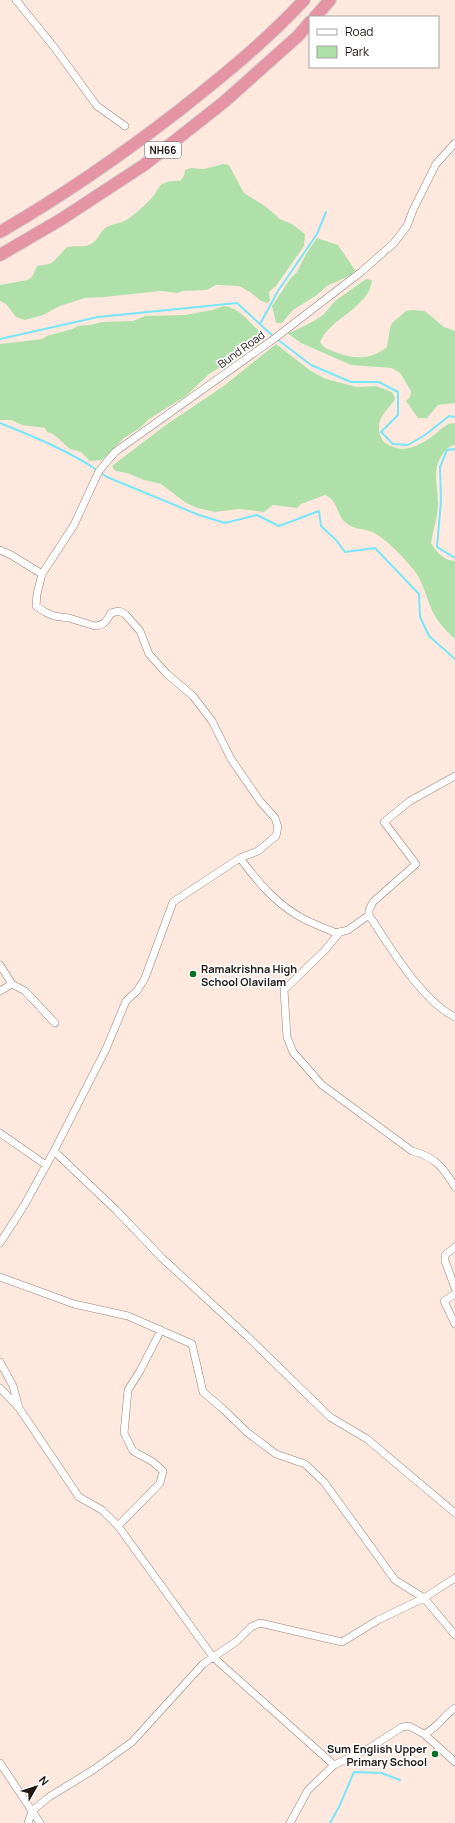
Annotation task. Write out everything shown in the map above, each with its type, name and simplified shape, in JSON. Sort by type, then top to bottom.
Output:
[{"type":"highway","name":"NH66","points":[[0,232],[49,204],[131,147],[208,87],[281,24],[304,0]]},
{"type":"highway","points":[[316,16],[330,0]]},
{"type":"highway","name":"NH66","points":[[0,255],[60,220],[144,165],[224,102],[298,36],[309,23]]},
{"type":"street","points":[[16,0],[54,47],[97,106],[125,126]]},
{"type":"street","name":"Bund Road","points":[[240,858],[258,851],[276,836],[278,827],[275,818],[260,801],[230,759],[212,721],[193,696],[167,674],[150,654],[140,631],[125,614],[119,611],[111,613],[105,623],[101,626],[95,626],[69,618],[54,616],[36,606],[35,600],[42,574],[74,525],[99,471],[115,452],[275,338],[361,272],[394,243],[407,226],[413,210],[436,164],[455,143]]},
{"type":"street","points":[[0,550],[42,574]]},
{"type":"street","points":[[455,776],[410,801],[384,822],[416,864],[373,902],[369,910],[369,915],[415,982],[447,1014],[455,1017]]},
{"type":"street","points":[[0,1243],[25,1204],[54,1150],[106,1049],[126,1001],[137,991],[145,978],[173,902],[240,858],[256,879],[271,894],[302,918],[336,933],[348,930],[369,915]]},
{"type":"street","points":[[340,932],[326,950],[284,990],[287,1037],[293,1052],[322,1085],[412,1151],[427,1155],[439,1165],[455,1187]]},
{"type":"street","points":[[0,965],[12,984],[25,991],[55,1023]]},
{"type":"street","points":[[0,991],[12,984]]},
{"type":"street","points":[[0,1133],[46,1165]]},
{"type":"street","points":[[54,1150],[116,1210],[162,1258],[247,1336],[330,1418],[367,1440],[455,1513]]},
{"type":"street","points":[[455,1247],[445,1255],[445,1261],[455,1288]]},
{"type":"street","points":[[0,1277],[74,1304],[128,1316],[192,1344],[202,1392],[222,1408],[248,1433],[276,1454],[304,1464],[324,1482],[395,1580],[424,1598],[455,1635]]},
{"type":"street","points":[[455,1294],[444,1301],[455,1324]]},
{"type":"street","points":[[118,1526],[160,1483],[163,1471],[153,1462],[133,1451],[124,1433],[128,1390],[140,1371],[161,1330]]},
{"type":"street","points":[[0,1362],[13,1386],[19,1408]]},
{"type":"street","points":[[0,1388],[19,1408],[79,1497],[102,1510],[118,1526],[213,1657],[334,1765]]},
{"type":"street","points":[[28,1823],[32,1811],[49,1797],[93,1770],[132,1742],[203,1664],[237,1641],[251,1627],[260,1623],[342,1642],[378,1620],[424,1598],[455,1578]]},
{"type":"street","points":[[424,1734],[438,1726],[446,1713],[455,1708]]},
{"type":"street","points":[[290,1823],[308,1790],[334,1765],[368,1749],[402,1727],[410,1726],[424,1734],[455,1762]]},
{"type":"street","points":[[0,1763],[40,1823]]},
{"type":"green space","points":[[223,164],[229,165],[244,193],[265,206],[280,219],[292,224],[305,234],[304,246],[276,286],[269,292],[270,301],[267,303],[261,301],[250,292],[239,286],[216,285],[207,290],[183,291],[177,293],[161,291],[85,298],[60,306],[43,315],[25,320],[16,317],[6,304],[0,301],[0,285],[27,280],[32,277],[37,266],[49,264],[54,261],[67,247],[85,246],[91,244],[105,228],[125,221],[139,210],[155,194],[162,184],[171,181],[180,181],[184,176],[185,170],[191,168],[204,169]]},
{"type":"green space","points":[[317,238],[338,245],[355,270],[351,275],[327,286],[317,295],[293,310],[282,323],[276,323],[272,306],[290,279],[297,272],[306,254]]},
{"type":"green space","points":[[366,279],[372,280],[370,288],[361,302],[333,325],[326,332],[320,342],[328,349],[351,357],[370,356],[387,347],[392,323],[406,311],[425,311],[444,327],[455,331],[455,403],[438,405],[427,418],[418,418],[406,401],[410,397],[411,391],[400,373],[392,368],[351,365],[301,343],[287,333],[312,322],[323,315],[335,301]]},
{"type":"green space","points":[[224,306],[240,312],[260,332],[259,339],[245,353],[209,374],[186,396],[149,419],[140,428],[124,438],[102,460],[90,461],[81,452],[70,449],[53,434],[47,432],[45,428],[22,425],[11,420],[0,420],[0,344],[42,339],[78,326],[102,322],[133,321],[145,316],[185,315]]},
{"type":"green space","points":[[276,344],[311,371],[326,379],[357,387],[376,386],[392,392],[395,398],[380,419],[379,433],[384,442],[395,448],[401,449],[418,445],[429,439],[446,425],[455,423],[455,445],[449,447],[445,451],[437,466],[436,478],[438,508],[431,543],[435,550],[441,555],[451,561],[455,561],[455,639],[435,617],[419,578],[404,559],[393,547],[375,533],[355,528],[346,523],[340,516],[332,500],[325,495],[301,504],[297,508],[273,505],[264,512],[239,509],[215,512],[197,508],[186,503],[161,484],[144,480],[127,473],[115,471],[112,466],[163,427],[225,385]]},
{"type":"waterway","points":[[260,324],[278,291],[317,234],[326,212]]},
{"type":"waterway","points":[[0,339],[98,317],[237,303],[274,337]]},
{"type":"waterway","points":[[277,339],[311,365],[351,382],[379,382],[398,392],[398,415],[381,432],[393,444],[408,445],[425,435],[449,416],[455,417]]},
{"type":"waterway","points":[[0,423],[62,450],[97,470]]},
{"type":"waterway","points":[[455,449],[447,450],[440,467],[441,501],[437,547],[455,558]]},
{"type":"waterway","points":[[101,473],[107,477],[199,515],[225,523],[257,515],[279,526],[319,511],[321,526],[336,540],[345,552],[375,548],[419,594],[420,617],[429,636],[455,659]]},
{"type":"waterway","points":[[330,1823],[339,1807],[354,1772],[381,1773],[400,1780]]},
{"type":"place","name":"Ramakrishna High School Olavilam","points":[[193,974]]},
{"type":"place","name":"Sum English Upper Primary School","points":[[435,1754]]}]
